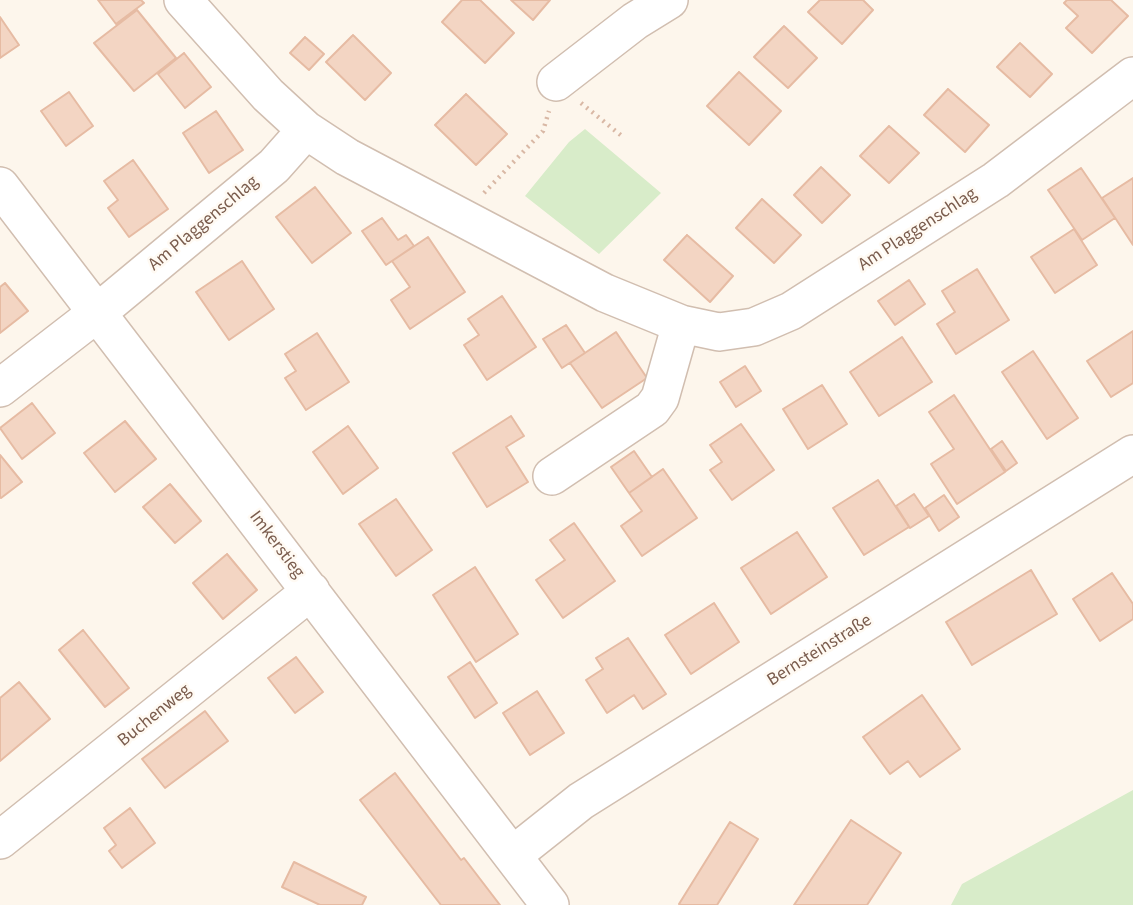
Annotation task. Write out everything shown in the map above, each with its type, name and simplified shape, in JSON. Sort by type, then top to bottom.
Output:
[{"type":"street","name":"Am Plaggenschlag","points":[[183,0],[268,95],[306,130],[347,157],[605,293],[681,324],[719,332],[754,327],[791,311],[996,180],[1133,76]]},
{"type":"street","points":[[556,82],[635,21],[669,0]]},
{"type":"street","name":"Am Plaggenschlag","points":[[0,387],[97,313],[274,166],[306,130]]},
{"type":"street","name":"Imkerstieg","points":[[0,186],[550,905]]},
{"type":"street","points":[[552,476],[652,409],[660,398],[681,324]]},
{"type":"street","name":"Bernsteinstraße","points":[[513,855],[581,801],[1133,454]]},
{"type":"street","name":"Buchenweg","points":[[0,840],[311,591]]},
{"type":"path","points":[[465,219],[475,203],[543,131],[556,82],[623,137]]},
{"type":"green space","points":[[585,129],[661,193],[599,254],[525,196],[569,142]]},
{"type":"green space","points":[[1133,790],[1133,905],[951,905],[962,884]]},
{"type":"building","points":[[98,0],[141,0],[144,3],[116,24]]},
{"type":"building","points":[[462,0],[480,0],[514,33],[485,63],[442,22]]},
{"type":"building","points":[[511,0],[550,0],[533,20]]},
{"type":"building","points":[[820,0],[863,0],[873,10],[842,44],[808,12]]},
{"type":"building","points":[[1067,0],[1111,0],[1128,16],[1092,53],[1066,28],[1078,16],[1064,3]]},
{"type":"building","points":[[137,10],[176,58],[134,91],[94,43]]},
{"type":"building","points":[[0,17],[19,45],[0,58]]},
{"type":"building","points":[[784,26],[817,58],[788,88],[754,57]]},
{"type":"building","points":[[353,35],[391,73],[365,100],[326,62]]},
{"type":"building","points":[[305,37],[324,54],[309,70],[290,53]]},
{"type":"building","points":[[1020,43],[1052,74],[1030,97],[997,67]]},
{"type":"building","points":[[184,53],[211,87],[185,108],[158,74]]},
{"type":"building","points":[[739,72],[781,111],[749,145],[707,106]]},
{"type":"building","points":[[948,89],[989,125],[965,152],[924,115]]},
{"type":"building","points":[[69,92],[93,126],[66,146],[41,111]]},
{"type":"building","points":[[466,94],[507,134],[476,165],[435,125]]},
{"type":"building","points":[[216,111],[243,150],[209,173],[183,133]]},
{"type":"building","points":[[889,126],[919,153],[889,183],[860,156]]},
{"type":"building","points":[[133,160],[168,209],[129,237],[108,208],[118,200],[104,181]]},
{"type":"building","points":[[821,167],[850,195],[822,223],[794,195]]},
{"type":"building","points":[[1081,168],[1115,218],[1082,240],[1048,190]]},
{"type":"building","points":[[1133,178],[1133,245],[1102,198]]},
{"type":"building","points":[[315,187],[351,233],[312,263],[276,217]]},
{"type":"building","points":[[762,199],[801,235],[774,263],[736,228]]},
{"type":"building","points":[[382,218],[398,240],[406,235],[414,246],[386,265],[362,231]]},
{"type":"building","points":[[1074,229],[1097,265],[1055,293],[1031,257]]},
{"type":"building","points":[[687,235],[733,276],[710,302],[664,260]]},
{"type":"building","points":[[428,237],[465,292],[410,329],[391,300],[410,287],[392,261]]},
{"type":"building","points":[[242,261],[274,309],[229,340],[196,292]]},
{"type":"building","points":[[977,269],[1009,320],[956,354],[937,324],[955,312],[942,291]]},
{"type":"building","points":[[909,280],[925,304],[895,325],[878,301]]},
{"type":"building","points":[[5,283],[28,311],[0,333],[0,287]]},
{"type":"building","points":[[502,296],[536,347],[487,380],[464,345],[479,335],[468,319]]},
{"type":"building","points":[[566,325],[585,353],[562,368],[543,339]]},
{"type":"building","points":[[1133,331],[1133,383],[1111,397],[1087,361]]},
{"type":"building","points":[[616,332],[647,378],[602,408],[570,363]]},
{"type":"building","points":[[317,333],[349,382],[306,410],[285,378],[296,371],[285,354]]},
{"type":"building","points":[[902,337],[932,382],[879,416],[850,372]]},
{"type":"building","points":[[1033,351],[1078,418],[1047,439],[1002,372]]},
{"type":"building","points":[[745,366],[761,391],[736,407],[720,382]]},
{"type":"building","points":[[822,385],[847,424],[808,449],[783,409]]},
{"type":"building","points":[[954,395],[1005,472],[957,504],[931,464],[954,449],[929,412]]},
{"type":"building","points":[[32,403],[55,433],[22,459],[0,428]]},
{"type":"building","points":[[511,416],[524,436],[506,447],[528,482],[487,507],[453,453]]},
{"type":"building","points":[[125,421],[156,459],[115,492],[84,453]]},
{"type":"building","points":[[741,424],[774,470],[732,500],[710,470],[722,462],[710,445]]},
{"type":"building","points":[[348,426],[378,468],[343,494],[313,452]]},
{"type":"building","points":[[1002,441],[1017,463],[1006,471],[991,449]]},
{"type":"building","points":[[634,451],[652,477],[629,493],[611,467]]},
{"type":"building","points":[[0,455],[22,482],[1,498],[0,497]]},
{"type":"building","points":[[663,469],[697,518],[642,556],[621,526],[642,511],[629,493]]},
{"type":"building","points":[[878,480],[909,527],[864,555],[833,508]]},
{"type":"building","points":[[170,484],[201,521],[175,543],[143,507]]},
{"type":"building","points":[[914,494],[929,516],[910,528],[896,506]]},
{"type":"building","points":[[944,495],[959,517],[939,531],[925,508]]},
{"type":"building","points":[[396,499],[432,550],[396,576],[359,524]]},
{"type":"building","points":[[574,523],[615,581],[563,618],[536,580],[565,560],[550,540]]},
{"type":"building","points":[[797,532],[827,577],[771,614],[741,568]]},
{"type":"building","points":[[227,554],[257,590],[223,619],[193,583]]},
{"type":"building","points":[[475,567],[518,634],[476,662],[433,595]]},
{"type":"building","points":[[1031,570],[1057,614],[972,665],[946,622]]},
{"type":"building","points":[[1112,573],[1133,604],[1133,619],[1100,641],[1073,599]]},
{"type":"building","points":[[714,603],[739,642],[691,674],[665,635]]},
{"type":"building","points":[[83,630],[129,688],[105,707],[59,650]]},
{"type":"building","points":[[628,638],[666,694],[643,709],[634,695],[607,713],[586,680],[603,669],[596,658]]},
{"type":"building","points":[[296,657],[323,692],[295,713],[268,678]]},
{"type":"building","points":[[470,662],[497,703],[475,718],[448,677]]},
{"type":"building","points":[[19,682],[50,719],[0,761],[0,698]]},
{"type":"building","points":[[537,691],[564,733],[530,755],[503,713]]},
{"type":"building","points":[[922,695],[960,749],[920,777],[908,761],[890,774],[863,737]]},
{"type":"building","points":[[205,711],[228,741],[165,788],[142,759]]},
{"type":"building","points":[[395,773],[461,860],[464,858],[500,905],[441,905],[360,800]]},
{"type":"building","points":[[130,808],[155,843],[122,868],[109,851],[116,845],[104,828]]},
{"type":"building","points":[[851,820],[901,853],[867,905],[794,905]]},
{"type":"building","points":[[730,822],[758,839],[717,905],[679,904]]},
{"type":"building","points":[[294,862],[366,897],[362,905],[320,905],[282,887]]}]
